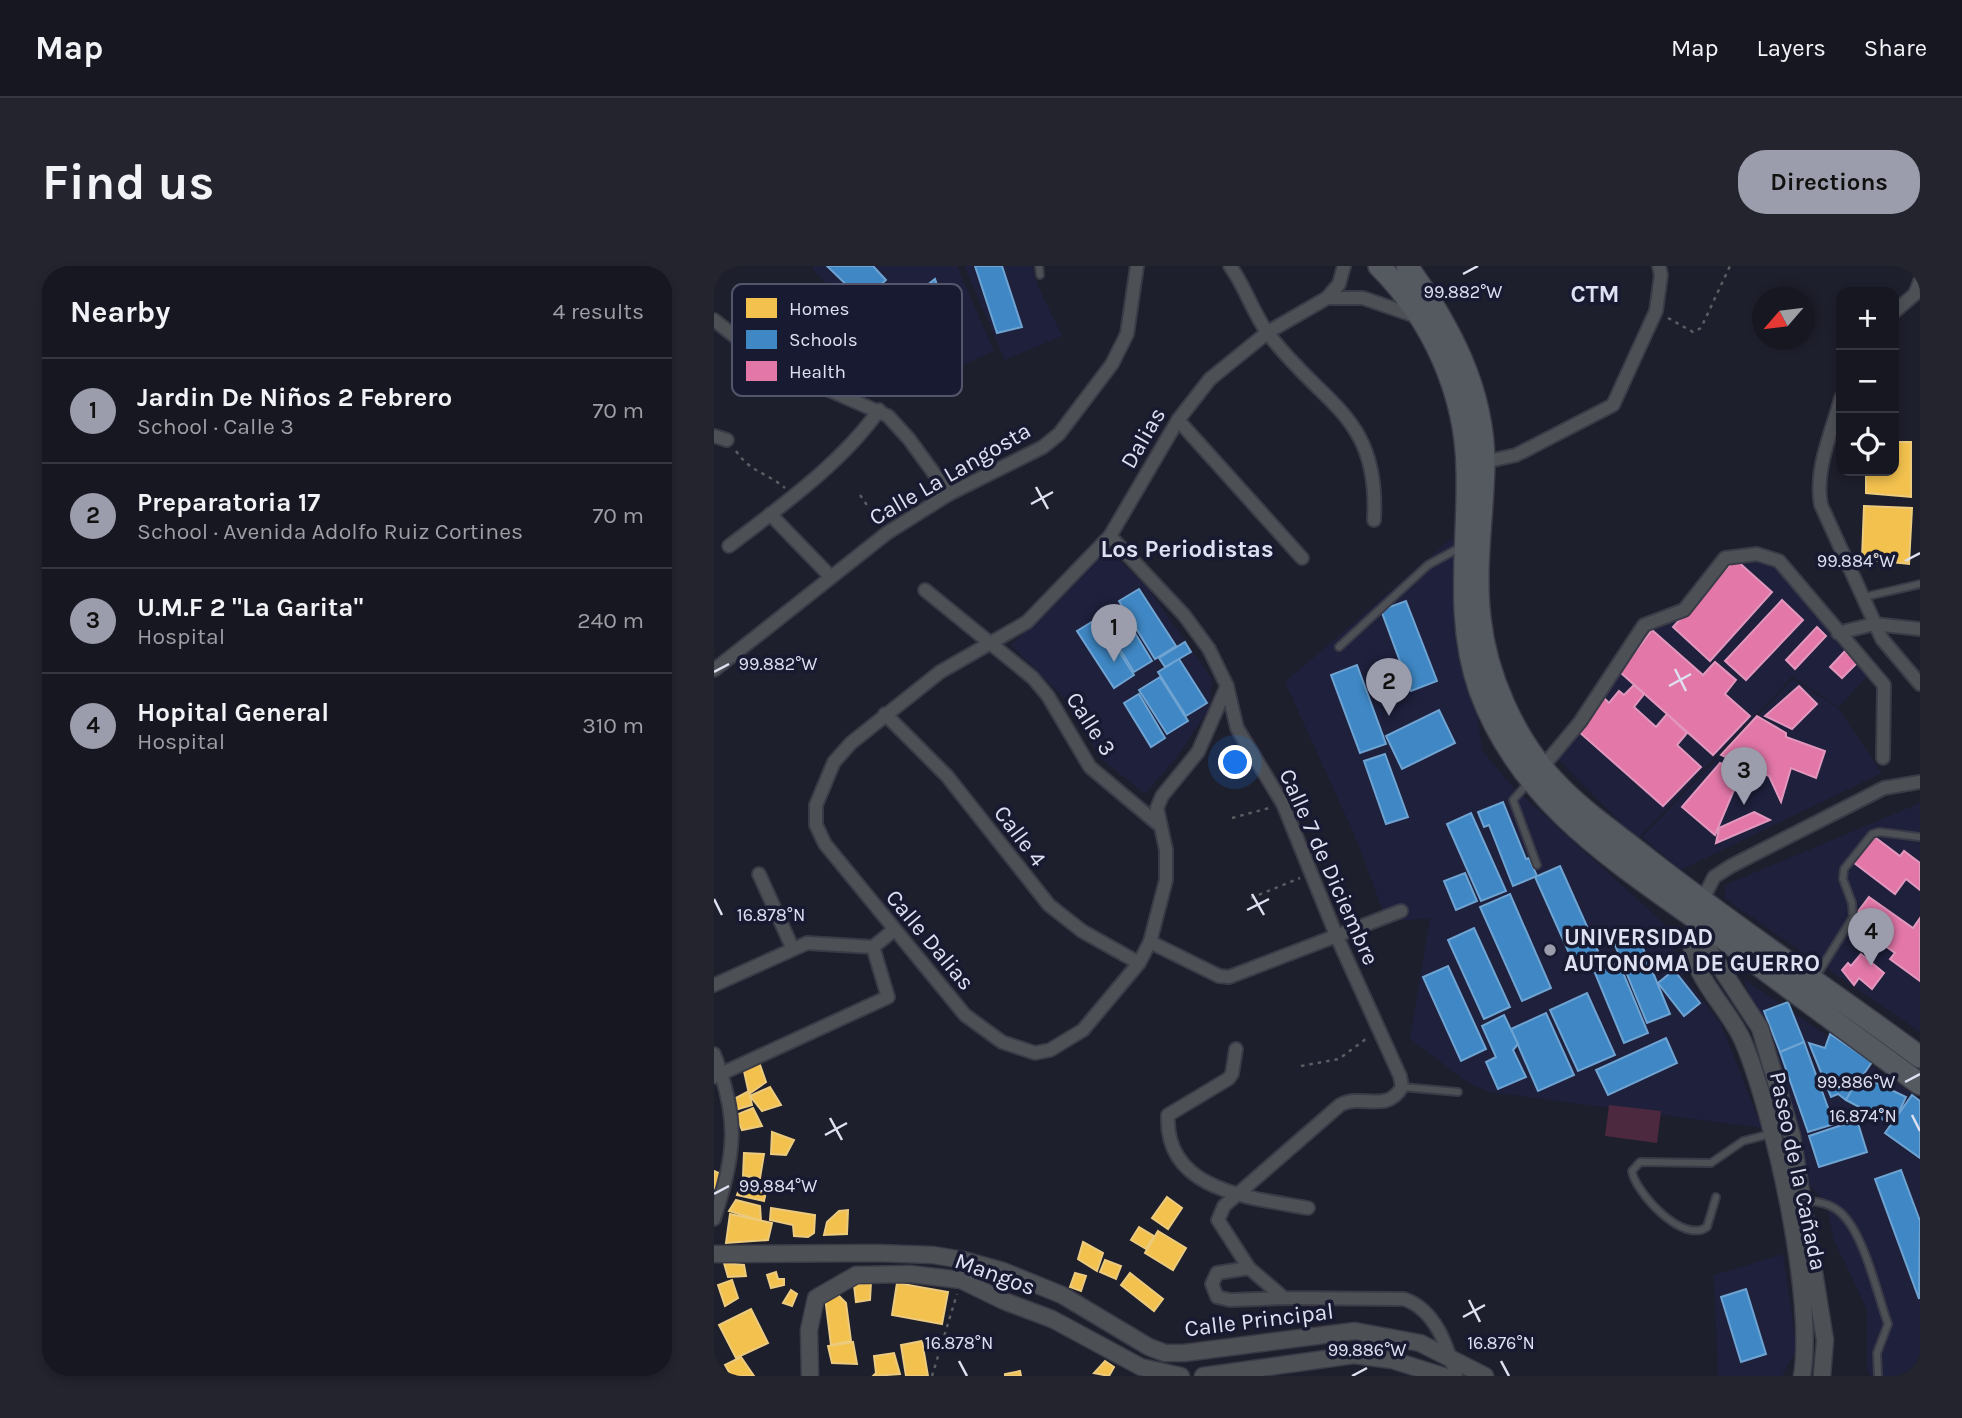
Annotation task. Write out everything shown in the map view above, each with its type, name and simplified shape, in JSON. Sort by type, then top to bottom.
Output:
[{"type":"main road","points":[[1379,266],[1422,319],[1442,355],[1464,428],[1467,469],[1463,606],[1468,646],[1480,690],[1499,732],[1536,774],[1564,819],[1920,1084]]},
{"type":"main road","points":[[1406,266],[1439,311],[1460,352],[1473,392],[1484,463],[1478,584],[1480,619],[1489,663],[1505,705],[1529,749],[1536,774],[1701,900],[1920,1057]]},
{"type":"street","name":"Calle La Langosta","points":[[714,670],[887,534],[949,494],[1043,447],[1059,434],[1112,364],[1128,334],[1138,266]]},
{"type":"street","points":[[1230,266],[1268,332],[1360,435],[1372,462],[1376,488],[1374,520]]},
{"type":"street","points":[[1327,298],[1339,284],[1344,266]]},
{"type":"street","points":[[1484,463],[1516,455],[1613,405],[1656,311],[1661,275],[1659,266]]},
{"type":"street","points":[[1899,308],[1915,294],[1920,281]]},
{"type":"street","points":[[1327,298],[1363,298],[1422,319]]},
{"type":"street","name":"Dalias","points":[[816,825],[816,805],[834,762],[851,743],[940,673],[1027,622],[1110,536],[1178,419],[1210,379],[1268,332],[1327,298]]},
{"type":"street","points":[[714,320],[732,334]]},
{"type":"street","points":[[846,396],[879,410],[909,439],[949,494]]},
{"type":"street","points":[[729,546],[793,495],[864,431],[879,410]]},
{"type":"street","points":[[1837,413],[1818,488],[1821,505],[1874,624],[1891,652],[1920,684]]},
{"type":"street","points":[[1178,419],[1302,558]]},
{"type":"street","points":[[770,514],[831,577]]},
{"type":"street","name":"Calle 7 de Diciembre","points":[[1110,536],[1184,615],[1209,649],[1227,686],[1237,728],[1283,803],[1337,937],[1400,1076],[1402,1087]]},
{"type":"street","points":[[1536,774],[1580,722],[1644,625],[1684,610],[1725,558],[1757,554],[1779,561],[1884,685],[1883,758]]},
{"type":"street","name":"Calle 3","points":[[925,590],[989,645],[1033,678],[1048,696],[1090,767],[1158,824]]},
{"type":"street","points":[[1838,633],[1874,624],[1920,629]]},
{"type":"street","points":[[1139,963],[1150,942],[1166,880],[1166,850],[1158,824],[1157,808],[1162,796],[1198,752],[1227,686]]},
{"type":"street","name":"Calle 4","points":[[885,714],[947,776],[1049,905],[1082,931],[1139,963]]},
{"type":"street","points":[[1703,925],[1701,900],[1714,877],[1884,788],[1920,782]]},
{"type":"street","name":"Calle Dalias","points":[[816,825],[825,844],[965,1014],[1002,1042],[1035,1053],[1050,1050],[1083,1030],[1139,963]]},
{"type":"street","points":[[759,874],[792,947]]},
{"type":"street","points":[[1150,942],[1219,976],[1229,977],[1401,911]]},
{"type":"street","name":"Paseo de la Cañada","points":[[1703,925],[1691,937],[1691,954],[1739,1033],[1772,1134],[1790,1218],[1804,1316],[1806,1352],[1802,1376]]},
{"type":"street","name":"Paseo de la Cañada","points":[[1703,925],[1707,947],[1760,1028],[1792,1136],[1825,1340],[1822,1376]]},
{"type":"street","points":[[714,985],[792,947],[822,941],[873,947],[894,930]]},
{"type":"street","points":[[718,1075],[888,997],[873,947]]},
{"type":"street","points":[[1236,1049],[1233,1074],[1228,1079],[1172,1110],[1168,1121],[1173,1145],[1183,1165],[1200,1180],[1234,1195],[1308,1208]]},
{"type":"street","points":[[714,1054],[732,1116],[733,1146],[730,1167],[714,1219]]},
{"type":"street","points":[[1284,1298],[1249,1268],[1218,1220],[1219,1212],[1234,1195],[1340,1105],[1356,1100],[1376,1104],[1388,1101],[1402,1087]]},
{"type":"street","name":"Calle Principal","points":[[714,1254],[933,1255],[1003,1271],[1062,1295],[1165,1353],[1184,1353],[1355,1331],[1395,1336],[1450,1356],[1485,1376]]},
{"type":"street","points":[[1249,1268],[1217,1273],[1212,1284],[1217,1297],[1230,1300],[1405,1299],[1420,1304],[1436,1326],[1456,1376]]},
{"type":"street","name":"Mangos","points":[[810,1376],[809,1330],[816,1298],[856,1275],[910,1273],[961,1280],[1004,1301],[1052,1319],[1115,1352]]},
{"type":"street","points":[[1115,1352],[1124,1332]]},
{"type":"street","name":"Calle Principal","points":[[1115,1352],[1142,1367],[1181,1376]]},
{"type":"street","name":"Calle Principal","points":[[1203,1376],[1354,1355],[1392,1360],[1443,1376]]},
{"type":"lane","points":[[1038,266],[1040,275]]},
{"type":"lane","points":[[1339,647],[1428,565],[1465,546]]},
{"type":"lane","points":[[1864,597],[1920,584]]},
{"type":"lane","points":[[1536,774],[1513,800],[1537,864]]},
{"type":"lane","points":[[1814,980],[1853,917],[1852,903],[1843,879],[1844,869],[1872,834],[1879,832],[1920,836]]},
{"type":"lane","points":[[1402,1087],[1458,1092]]},
{"type":"lane","points":[[1716,1197],[1707,1227],[1695,1232],[1680,1229],[1636,1181],[1633,1166],[1640,1162],[1711,1163],[1743,1141],[1772,1134]]},
{"type":"lane","points":[[1804,1200],[1826,1203],[1840,1212],[1853,1227],[1888,1324],[1877,1353],[1878,1376]]},
{"type":"path","points":[[1656,311],[1693,332],[1702,328],[1730,266]]},
{"type":"path","points":[[720,438],[745,465],[773,478],[793,495]]},
{"type":"path","points":[[860,495],[887,534]]},
{"type":"path","points":[[1232,818],[1283,803]]},
{"type":"path","points":[[1251,898],[1311,873]]},
{"type":"path","points":[[1301,1066],[1339,1059],[1378,1030]]},
{"type":"path","points":[[932,1376],[961,1280]]},
{"type":"shaded area","points":[[813,266],[957,266],[994,351],[962,365],[962,284],[827,284],[813,270]]},
{"type":"shaded area","points":[[964,266],[1033,266],[1034,277],[1062,336],[1005,360]]},
{"type":"shaded area","name":"UNIVERSIDAD AUTONOMA DE GUERRO","points":[[1453,537],[1482,750],[1512,786],[1666,925],[1684,976],[1721,1024],[1762,1128],[1490,1092],[1468,1083],[1410,1039],[1430,918],[1387,922],[1357,841],[1285,682]]},
{"type":"shaded area","points":[[1109,550],[1148,588],[1212,679],[1209,709],[1177,757],[1145,794],[1100,758],[1069,703],[1011,645]]},
{"type":"shaded area","points":[[1757,556],[1778,563],[1869,674],[1839,707],[1792,677],[1637,840],[1556,757],[1644,626],[1684,612],[1726,559]]},
{"type":"shaded area","points":[[1793,679],[1838,708],[1882,773],[1681,870],[1642,837]]},
{"type":"shaded area","points":[[1920,803],[1920,1032],[1725,899],[1725,885]]},
{"type":"shaded area","points":[[1744,979],[1920,1099],[1920,1376],[1871,1376],[1867,1368],[1867,1309],[1834,1241],[1826,1203],[1809,1185]]},
{"type":"shaded area","points":[[1609,1105],[1661,1111],[1657,1143],[1605,1136]]},
{"type":"shaded area","points":[[1783,1254],[1797,1350],[1782,1376],[1718,1376],[1714,1275]]},
{"type":"building: Homes","points":[[1899,442],[1911,442],[1911,497],[1866,493],[1866,476],[1899,476]]},
{"type":"building: Homes","points":[[1864,506],[1912,508],[1909,564],[1862,559]]},
{"type":"building: Homes","points":[[759,1062],[766,1082],[749,1094],[744,1071]]},
{"type":"building: Homes","points":[[770,1087],[781,1105],[762,1111],[750,1096]]},
{"type":"building: Homes","points":[[749,1091],[752,1105],[735,1110],[732,1100]]},
{"type":"building: Homes","points":[[753,1108],[762,1126],[742,1130],[736,1115]]},
{"type":"building: Homes","points":[[772,1132],[794,1140],[786,1155],[771,1154]]},
{"type":"building: Homes","points":[[744,1153],[764,1154],[760,1178],[743,1176]]},
{"type":"building: Homes","points":[[714,1171],[721,1174],[716,1189],[714,1188]]},
{"type":"building: Homes","points":[[742,1181],[767,1187],[764,1201],[737,1195]]},
{"type":"building: Homes","points":[[1167,1197],[1182,1208],[1168,1229],[1152,1218]]},
{"type":"building: Homes","points":[[736,1200],[760,1206],[761,1221],[729,1211]]},
{"type":"building: Homes","points":[[771,1208],[815,1215],[814,1233],[808,1237],[794,1236],[793,1225],[770,1220]]},
{"type":"building: Homes","points":[[848,1210],[847,1234],[824,1235],[827,1222],[839,1211]]},
{"type":"building: Homes","points":[[730,1214],[772,1223],[768,1240],[726,1243]]},
{"type":"building: Homes","points":[[1139,1227],[1154,1236],[1146,1249],[1131,1240]]},
{"type":"building: Homes","points":[[1158,1231],[1186,1248],[1173,1270],[1145,1253]]},
{"type":"building: Homes","points":[[1083,1242],[1103,1253],[1097,1271],[1078,1259]]},
{"type":"building: Homes","points":[[1105,1260],[1121,1266],[1116,1279],[1100,1272]]},
{"type":"building: Homes","points":[[724,1263],[744,1265],[746,1276],[728,1277]]},
{"type":"building: Homes","points":[[776,1272],[778,1279],[784,1279],[784,1285],[771,1288],[767,1275]]},
{"type":"building: Homes","points":[[1075,1273],[1086,1276],[1081,1291],[1070,1287]]},
{"type":"building: Homes","points":[[1130,1273],[1163,1299],[1154,1311],[1121,1285]]},
{"type":"building: Homes","points":[[732,1280],[738,1298],[725,1306],[718,1285]]},
{"type":"building: Homes","points":[[871,1282],[870,1300],[856,1302],[854,1285]]},
{"type":"building: Homes","points":[[897,1283],[948,1292],[942,1324],[892,1315]]},
{"type":"building: Homes","points":[[791,1290],[797,1294],[792,1306],[783,1303]]},
{"type":"building: Homes","points":[[837,1294],[846,1303],[851,1341],[831,1345],[825,1297]]},
{"type":"building: Homes","points":[[751,1309],[768,1343],[736,1358],[719,1325]]},
{"type":"building: Homes","points":[[922,1341],[928,1376],[906,1376],[901,1345]]},
{"type":"building: Homes","points":[[853,1342],[857,1364],[832,1363],[828,1346]]},
{"type":"building: Homes","points":[[894,1353],[900,1374],[873,1376],[876,1373],[874,1356]]},
{"type":"building: Homes","points":[[741,1357],[754,1376],[726,1376],[729,1372],[725,1365]]},
{"type":"building: Homes","points":[[1105,1361],[1114,1367],[1109,1376],[1094,1373]]},
{"type":"building: Homes","points":[[1020,1371],[1021,1376],[1005,1376],[1005,1374]]},
{"type":"building: Schools","points":[[827,266],[873,266],[886,280],[882,284],[846,284]]},
{"type":"building: Schools","points":[[975,266],[1002,266],[1022,327],[997,333]]},
{"type":"building: Schools","points":[[1139,589],[1176,646],[1155,659],[1119,601]]},
{"type":"building: Schools","points":[[1406,601],[1437,681],[1411,691],[1381,610]]},
{"type":"building: Schools","points":[[1121,610],[1152,661],[1134,672],[1103,622]]},
{"type":"building: Schools","points":[[1098,618],[1134,675],[1114,688],[1077,631]]},
{"type":"building: Schools","points":[[1185,642],[1191,652],[1165,667],[1159,658]]},
{"type":"building: Schools","points":[[1179,659],[1207,703],[1186,716],[1158,672]]},
{"type":"building: Schools","points":[[1357,665],[1386,744],[1360,753],[1331,675]]},
{"type":"building: Schools","points":[[1160,677],[1188,721],[1167,734],[1139,690]]},
{"type":"building: Schools","points":[[1139,694],[1165,738],[1151,747],[1124,703]]},
{"type":"building: Schools","points":[[1439,710],[1455,743],[1402,769],[1386,736]]},
{"type":"building: Schools","points":[[1385,754],[1408,817],[1386,824],[1364,761]]},
{"type":"building: Schools","points":[[1503,802],[1526,859],[1529,858],[1537,876],[1513,886],[1489,825],[1484,827],[1478,812]]},
{"type":"building: Schools","points":[[1471,813],[1506,891],[1481,901],[1447,824]]},
{"type":"building: Schools","points":[[1560,866],[1598,951],[1573,962],[1535,877]]},
{"type":"building: Schools","points":[[1465,873],[1477,901],[1456,910],[1444,881]]},
{"type":"building: Schools","points":[[1510,894],[1551,988],[1522,1001],[1480,907]]},
{"type":"building: Schools","points":[[1474,928],[1510,1007],[1484,1019],[1448,940]]},
{"type":"building: Schools","points":[[1638,936],[1670,1014],[1647,1023],[1615,945]]},
{"type":"building: Schools","points":[[1619,963],[1648,1033],[1624,1043],[1595,973]]},
{"type":"building: Schools","points":[[1448,966],[1486,1049],[1461,1061],[1423,977]]},
{"type":"building: Schools","points":[[1674,970],[1700,1003],[1684,1016],[1658,983]]},
{"type":"building: Schools","points":[[1587,993],[1615,1055],[1578,1071],[1550,1010]]},
{"type":"building: Schools","points":[[1788,1002],[1804,1042],[1780,1052],[1764,1011]]},
{"type":"building: Schools","points":[[1546,1013],[1574,1075],[1538,1091],[1511,1029]]},
{"type":"building: Schools","points":[[1504,1015],[1518,1044],[1513,1050],[1526,1077],[1498,1089],[1486,1062],[1496,1057],[1482,1026]]},
{"type":"building: Schools","points":[[1830,1034],[1872,1062],[1846,1100],[1838,1094],[1831,1097],[1809,1043],[1825,1048]]},
{"type":"building: Schools","points":[[1666,1038],[1677,1063],[1608,1095],[1596,1070]]},
{"type":"building: Schools","points":[[1804,1042],[1834,1124],[1808,1132],[1780,1052]]},
{"type":"building: Schools","points":[[1860,1075],[1906,1097],[1893,1125],[1846,1100]]},
{"type":"building: Schools","points":[[1912,1095],[1920,1101],[1920,1158],[1885,1133]]},
{"type":"building: Schools","points":[[1857,1120],[1867,1152],[1819,1167],[1809,1136]]},
{"type":"building: Schools","points":[[1901,1170],[1920,1221],[1919,1299],[1875,1179]]},
{"type":"building: Schools","points":[[1746,1289],[1766,1354],[1741,1362],[1721,1297]]},
{"type":"building: Health","points":[[1735,559],[1772,592],[1710,661],[1673,627]]},
{"type":"building: Health","points":[[1782,600],[1803,620],[1746,680],[1725,661]]},
{"type":"building: Health","points":[[1817,627],[1826,636],[1795,669],[1786,660]]},
{"type":"building: Health","points":[[1652,630],[1703,675],[1715,662],[1736,680],[1725,694],[1750,716],[1713,755],[1620,672]]},
{"type":"building: Health","points":[[1845,651],[1857,663],[1842,678],[1830,667]]},
{"type":"building: Health","points":[[1634,685],[1644,694],[1634,707],[1656,727],[1667,714],[1687,733],[1677,745],[1701,767],[1663,806],[1578,731],[1597,710],[1592,705],[1601,695],[1609,703],[1619,691],[1624,695]]},
{"type":"building: Health","points":[[1799,686],[1817,704],[1792,729],[1765,716]]},
{"type":"building: Health","points":[[1757,716],[1786,733],[1786,737],[1825,751],[1816,778],[1791,768],[1781,802],[1769,776],[1721,755]]},
{"type":"building: Health","points":[[1720,763],[1742,771],[1715,835],[1682,807]]},
{"type":"building: Health","points":[[1754,812],[1770,820],[1716,843],[1719,828]]},
{"type":"building: Health","points":[[1872,835],[1900,856],[1904,851],[1920,863],[1920,890],[1906,879],[1895,894],[1853,862]]},
{"type":"building: Health","points":[[1869,897],[1913,928],[1920,918],[1920,981],[1890,959],[1895,953],[1851,921]]},
{"type":"building: Health","points":[[1861,954],[1884,973],[1872,989],[1859,978],[1854,985],[1842,970],[1848,963],[1851,966]]},
{"type":"place","name":"Jardin De Niños 2 Febrero","points":[[1114,662]]},
{"type":"place","name":"Preparatoria 17","points":[[1389,716]]},
{"type":"place","name":"U.M.F 2 \"La Garita\"","points":[[1744,805]]},
{"type":"place","name":"UNIVERSIDAD AUTONOMA DE GUERRO","points":[[1550,950]]},
{"type":"place","name":"Hopital General","points":[[1871,966]]},
{"type":"district","name":"CTM","points":[[1595,294]]},
{"type":"district","name":"Los Periodistas","points":[[1187,549]]}]
